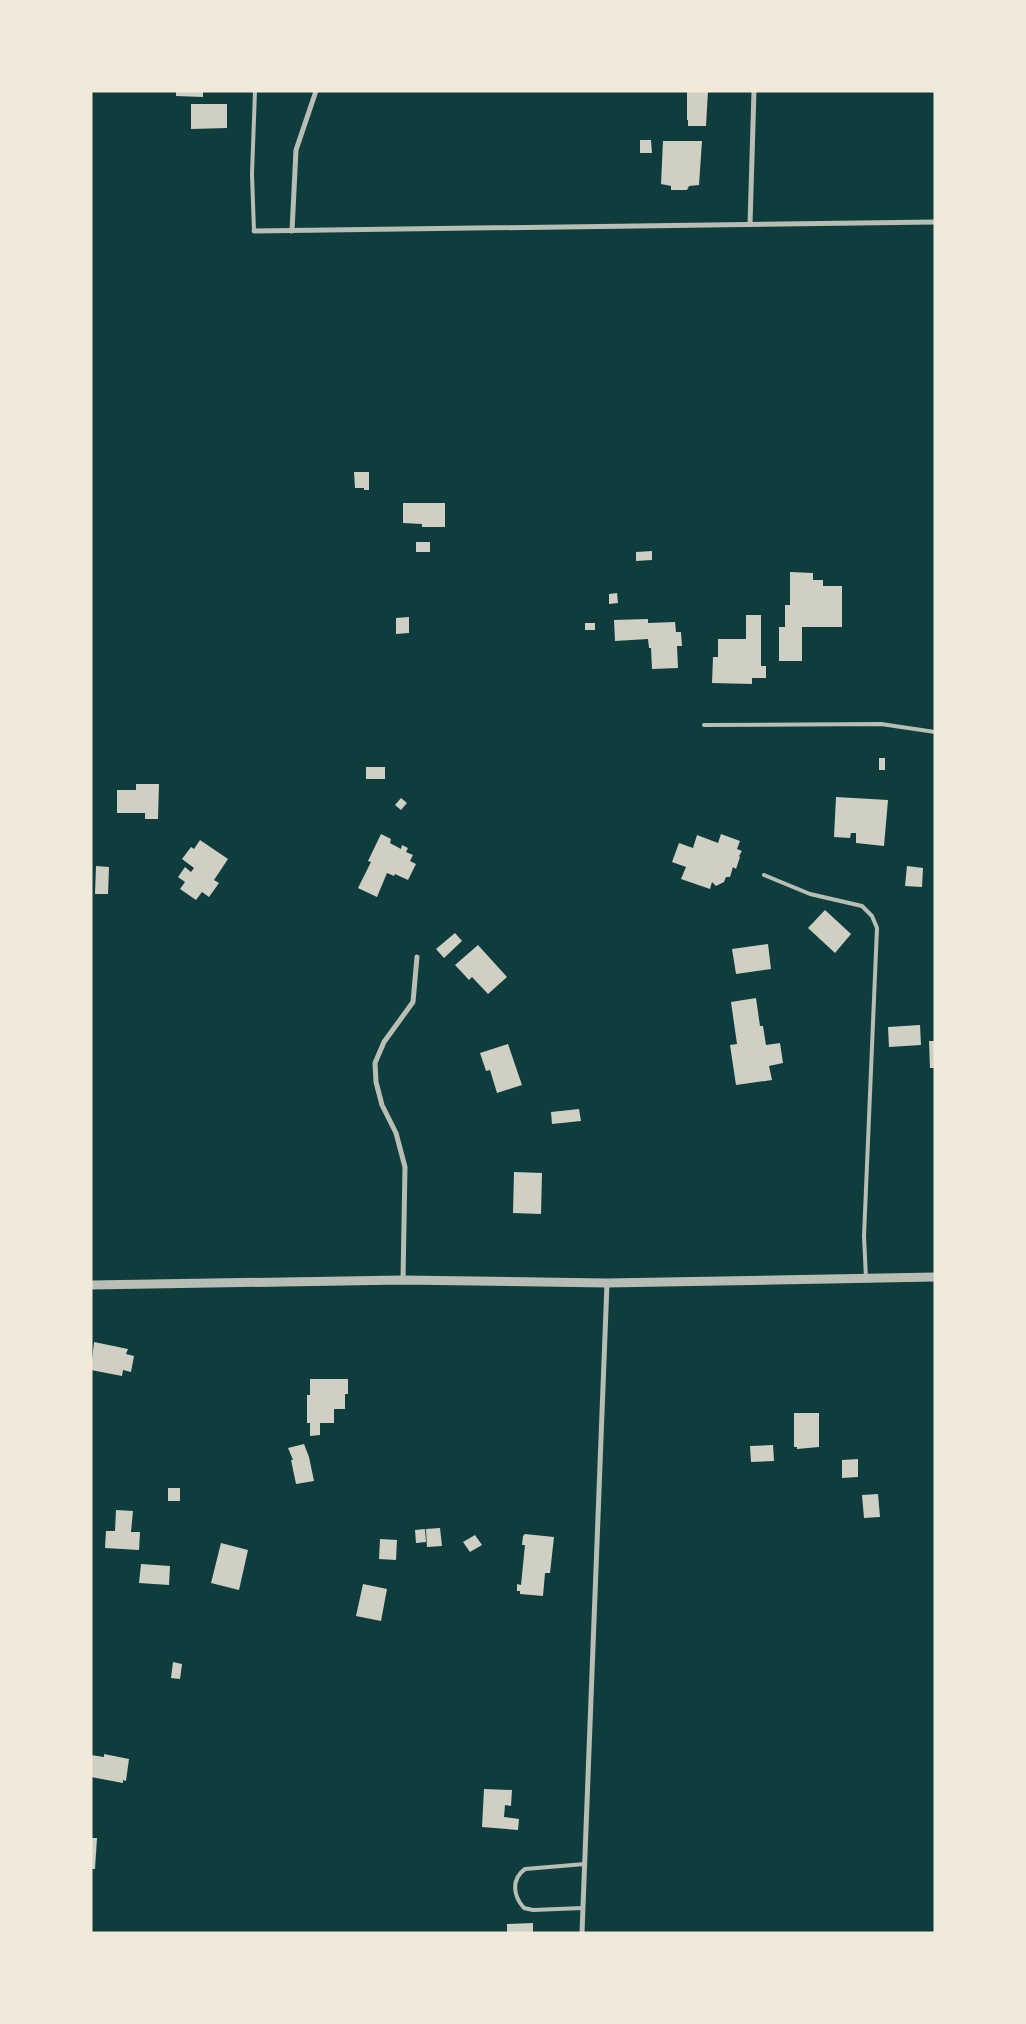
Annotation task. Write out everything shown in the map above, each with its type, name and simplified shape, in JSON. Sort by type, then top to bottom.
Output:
[{"type":"street","points":[[292,231],[296,150],[316,91]]},
{"type":"street","points":[[750,224],[754,91]]},
{"type":"street","points":[[254,231],[935,222]]},
{"type":"street","points":[[403,1280],[404,1167],[396,1133],[382,1105],[376,1082],[375,1063],[384,1042],[413,1002],[417,957]]},
{"type":"street","points":[[91,1285],[403,1280],[607,1283],[935,1277]]},
{"type":"street","points":[[582,1933],[607,1283]]},
{"type":"lane","points":[[254,231],[252,174],[255,91]]},
{"type":"lane","points":[[704,726],[881,724],[935,732]]},
{"type":"lane","points":[[764,875],[810,894],[862,906],[872,916],[877,928],[864,1236],[866,1278]]},
{"type":"lane","points":[[583,1908],[533,1910],[524,1908],[516,1897],[515,1883],[520,1872],[525,1869],[585,1864]]},
{"type":"building","points":[[176,91],[203,91],[203,97],[176,96]]},
{"type":"building","points":[[687,91],[708,91],[706,126],[688,126]]},
{"type":"building","points":[[191,104],[227,104],[227,128],[191,129]]},
{"type":"building","points":[[640,140],[651,140],[652,153],[640,153]]},
{"type":"building","points":[[663,141],[702,141],[699,185],[689,186],[687,190],[671,190],[671,186],[661,184]]},
{"type":"building","points":[[354,472],[369,472],[369,490],[355,488]]},
{"type":"building","points":[[403,503],[445,503],[445,527],[422,527],[422,524],[403,523]]},
{"type":"building","points":[[416,542],[430,542],[430,552],[416,552]]},
{"type":"building","points":[[652,551],[652,560],[636,561],[636,552]]},
{"type":"building","points":[[790,572],[813,573],[813,580],[823,580],[823,586],[842,586],[842,627],[802,627],[802,661],[779,661],[779,627],[785,627],[785,605],[790,605]]},
{"type":"building","points":[[617,593],[618,603],[609,604],[609,594]]},
{"type":"building","points":[[746,615],[761,615],[761,666],[766,666],[766,678],[752,678],[752,684],[712,683],[713,657],[718,657],[718,639],[746,639]]},
{"type":"building","points":[[409,617],[409,633],[396,634],[396,618]]},
{"type":"building","points":[[648,619],[648,623],[675,622],[676,632],[681,632],[682,646],[677,646],[678,668],[652,669],[651,648],[649,648],[648,639],[615,641],[614,620]]},
{"type":"building","points":[[585,623],[595,623],[595,630],[585,630]]},
{"type":"building","points":[[879,758],[885,758],[885,770],[879,770]]},
{"type":"building","points":[[366,767],[385,767],[385,779],[366,779]]},
{"type":"building","points":[[136,784],[159,784],[158,819],[145,819],[145,813],[117,813],[117,790],[136,790]]},
{"type":"building","points":[[836,797],[888,800],[884,846],[856,843],[856,833],[851,833],[850,838],[834,837]]},
{"type":"building","points":[[401,798],[407,803],[401,810],[395,805]]},
{"type":"building","points":[[381,834],[391,839],[390,843],[401,849],[402,845],[408,848],[406,852],[413,855],[410,861],[416,864],[408,880],[395,874],[394,876],[387,873],[377,897],[358,888],[371,862],[368,861]]},
{"type":"building","points":[[721,834],[740,841],[737,849],[742,851],[736,869],[733,867],[730,877],[726,877],[724,882],[716,886],[712,882],[710,889],[681,879],[686,867],[672,862],[679,843],[693,848],[697,835],[718,843]]},
{"type":"building","points":[[200,840],[228,859],[214,880],[219,883],[209,897],[202,892],[196,900],[180,889],[185,882],[178,877],[185,867],[191,872],[194,868],[182,859],[191,847],[194,849]]},
{"type":"building","points":[[96,866],[109,867],[108,894],[95,894]]},
{"type":"building","points":[[907,866],[923,868],[922,887],[905,886]]},
{"type":"building","points":[[825,910],[851,934],[835,953],[808,928]]},
{"type":"building","points":[[455,933],[462,941],[444,958],[436,949]]},
{"type":"building","points":[[768,944],[771,969],[736,974],[732,949]]},
{"type":"building","points":[[478,945],[507,977],[488,994],[472,977],[469,980],[455,965]]},
{"type":"building","points":[[756,998],[760,1026],[763,1026],[766,1045],[780,1043],[783,1063],[769,1066],[772,1080],[736,1085],[730,1045],[737,1044],[731,1002]]},
{"type":"building","points":[[920,1025],[921,1045],[889,1047],[888,1027]]},
{"type":"building","points":[[929,1041],[935,1041],[935,1068],[930,1068]]},
{"type":"building","points":[[508,1044],[522,1085],[497,1093],[490,1070],[486,1071],[480,1053]]},
{"type":"building","points":[[579,1109],[581,1121],[552,1124],[551,1112]]},
{"type":"building","points":[[514,1172],[542,1173],[541,1214],[513,1213]]},
{"type":"building","points":[[94,1342],[128,1349],[126,1354],[134,1356],[131,1372],[123,1370],[122,1376],[91,1370]]},
{"type":"building","points":[[310,1379],[348,1379],[348,1394],[345,1394],[345,1409],[334,1409],[334,1423],[320,1423],[320,1435],[310,1436],[310,1423],[307,1423],[307,1395],[310,1395]]},
{"type":"building","points":[[794,1413],[819,1413],[819,1447],[797,1449],[797,1447],[794,1447]]},
{"type":"building","points":[[304,1444],[314,1481],[296,1484],[291,1460],[293,1460],[288,1448]]},
{"type":"building","points":[[773,1445],[774,1461],[751,1462],[750,1446]]},
{"type":"building","points":[[858,1459],[858,1477],[842,1478],[842,1460]]},
{"type":"building","points":[[168,1488],[180,1488],[180,1501],[168,1501]]},
{"type":"building","points":[[878,1494],[880,1517],[864,1518],[862,1495]]},
{"type":"building","points":[[116,1510],[133,1511],[131,1532],[140,1532],[139,1550],[105,1548],[106,1531],[115,1531]]},
{"type":"building","points":[[440,1528],[442,1546],[427,1547],[426,1529]]},
{"type":"building","points":[[425,1529],[426,1542],[416,1543],[415,1530]]},
{"type":"building","points":[[525,1534],[554,1537],[550,1573],[545,1573],[543,1596],[520,1594],[520,1591],[517,1591],[517,1584],[521,1585],[525,1545],[522,1545]]},
{"type":"building","points":[[475,1535],[482,1545],[470,1552],[463,1542]]},
{"type":"building","points":[[380,1539],[397,1540],[396,1560],[379,1559]]},
{"type":"building","points":[[221,1543],[248,1550],[239,1590],[211,1583]]},
{"type":"building","points":[[141,1564],[170,1566],[169,1585],[139,1583]]},
{"type":"building","points":[[363,1584],[387,1589],[381,1621],[356,1616]]},
{"type":"building","points":[[173,1662],[182,1664],[180,1679],[171,1678]]},
{"type":"building","points":[[104,1754],[129,1759],[126,1781],[123,1780],[123,1783],[91,1777],[91,1755],[104,1757]]},
{"type":"building","points":[[484,1789],[512,1790],[511,1806],[505,1805],[504,1817],[519,1819],[518,1830],[482,1827]]},
{"type":"building","points":[[91,1838],[97,1838],[95,1869],[91,1869]]},
{"type":"building","points":[[533,1923],[533,1933],[507,1933],[507,1924]]}]
